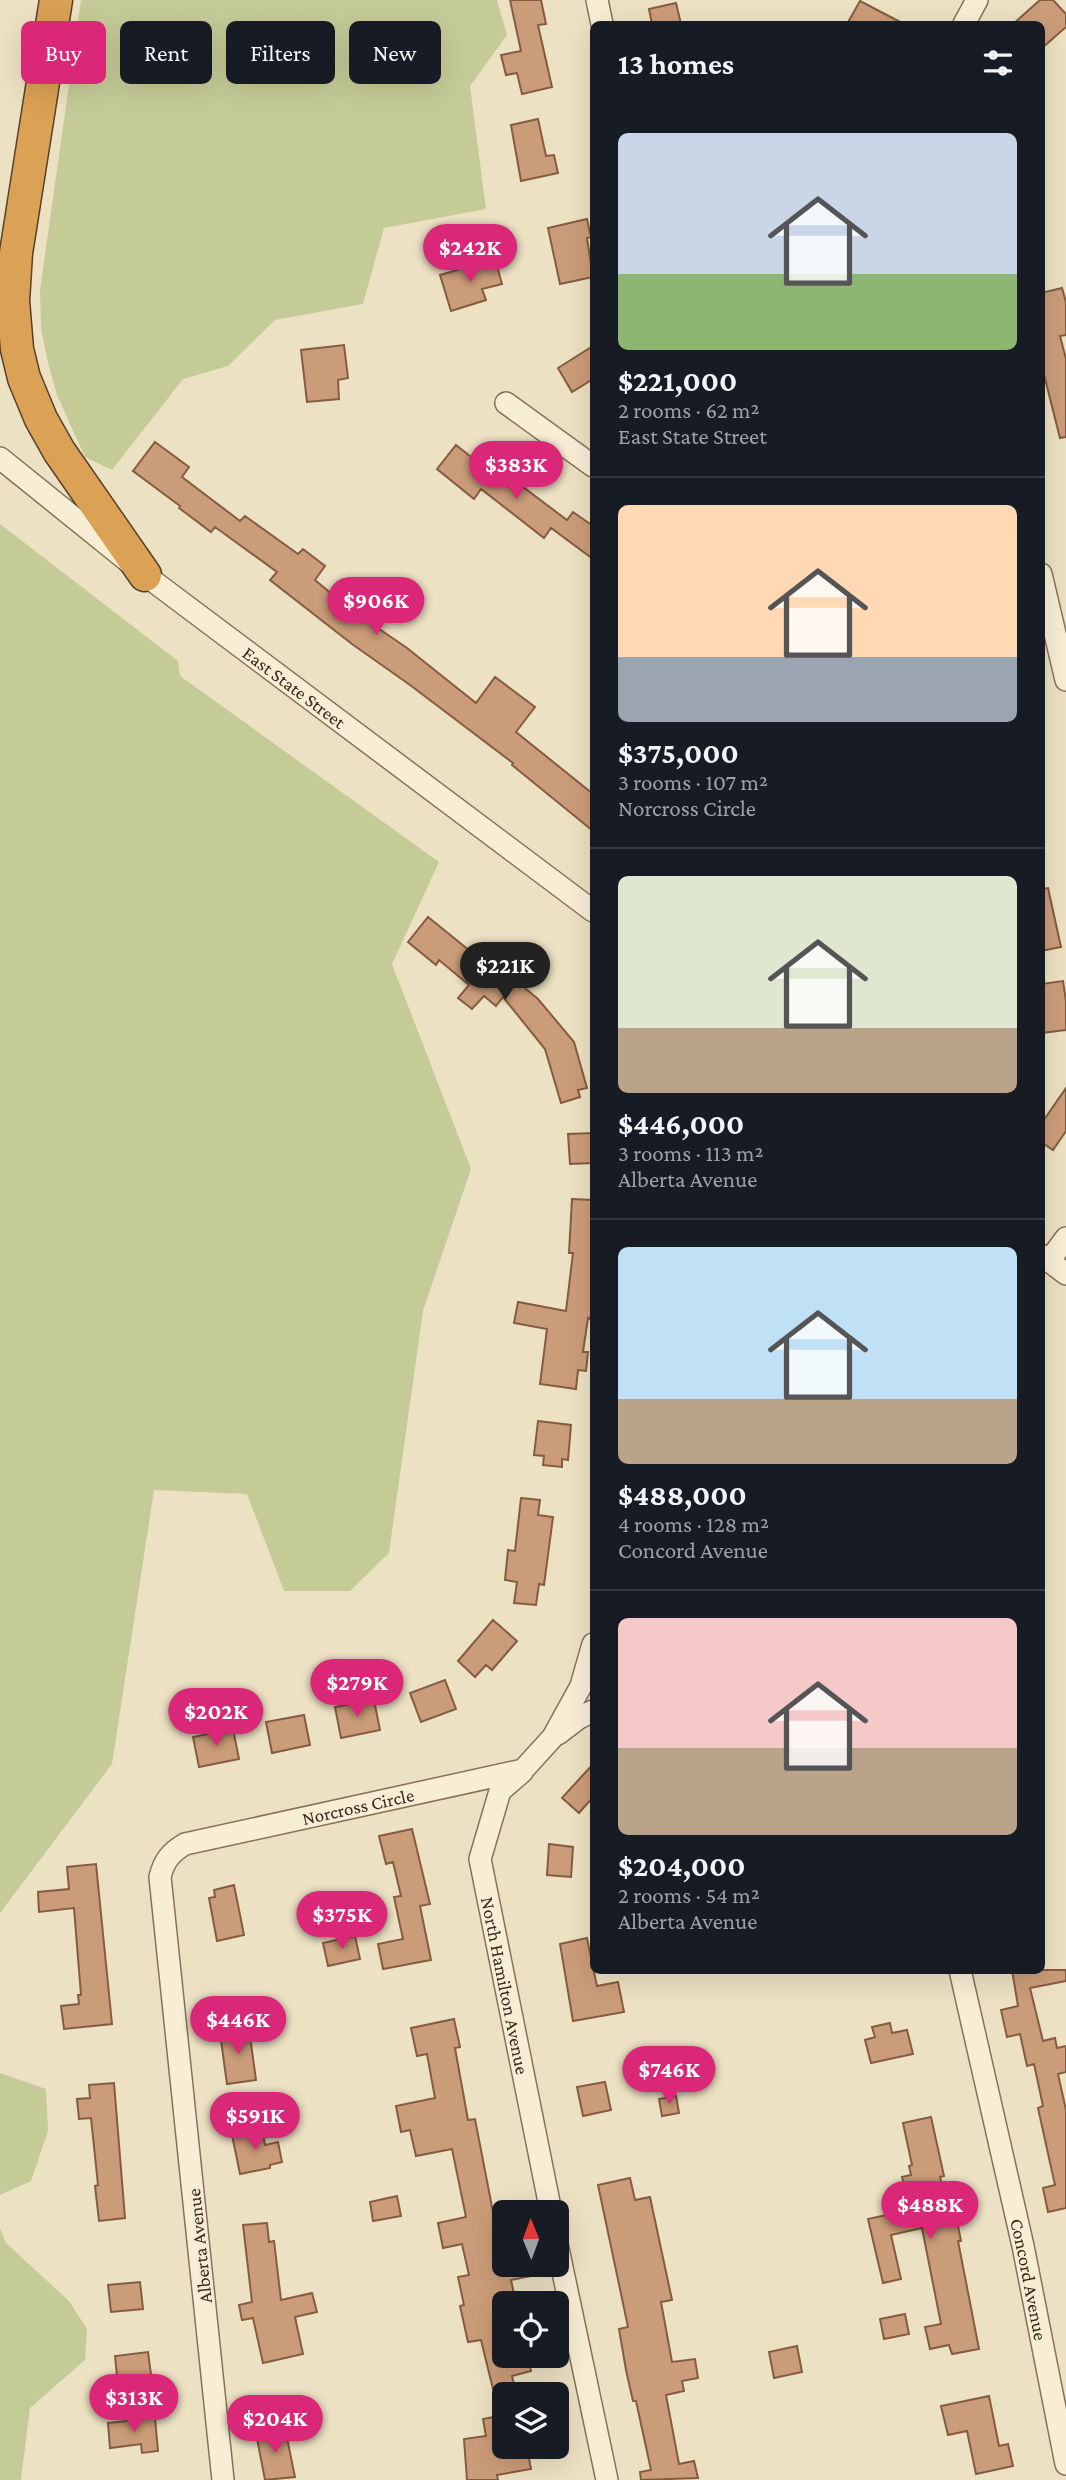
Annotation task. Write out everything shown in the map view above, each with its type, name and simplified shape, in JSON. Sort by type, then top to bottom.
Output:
[{"type":"highway","points":[[57,0],[16,253],[13,301],[17,349],[28,389],[59,451],[145,575]]},
{"type":"street","points":[[597,0],[601,21]]},
{"type":"street","points":[[966,21],[977,0]]},
{"type":"street","points":[[506,403],[590,464]]},
{"type":"street","name":"East State Street","points":[[0,458],[145,575],[590,909]]},
{"type":"street","points":[[1045,591],[1066,680]]},
{"type":"street","points":[[1066,1238],[1045,1258],[1066,1274]]},
{"type":"street","points":[[553,1738],[582,1686],[590,1655]]},
{"type":"street","points":[[523,1770],[553,1738],[579,1718],[590,1713]]},
{"type":"street","name":"Norcross Circle","points":[[170,1971],[159,1877],[163,1864],[172,1852],[184,1844],[523,1770]]},
{"type":"street","name":"North Hamilton Avenue","points":[[523,1770],[500,1791],[480,1859],[549,2200]]},
{"type":"street","name":"Alberta Avenue","points":[[170,1971],[223,2480]]},
{"type":"street","name":"Concord Avenue","points":[[961,1974],[1023,2246],[1066,2464]]},
{"type":"street","points":[[564,2277],[607,2480]]},
{"type":"green space","points":[[81,0],[497,0],[507,35],[470,86],[486,209],[384,228],[363,304],[275,320],[228,366],[183,379],[112,470],[85,457],[57,395],[41,329],[40,290],[69,84],[106,84],[106,21],[78,21]]},
{"type":"green space","points":[[0,524],[178,661],[180,676],[439,862],[392,964],[471,1169],[423,1311],[389,1553],[350,1591],[284,1591],[247,1494],[154,1490],[112,1764],[0,1913]]},
{"type":"green space","points":[[0,2073],[46,2089],[48,2131],[31,2181],[0,2195]]},
{"type":"green space","points":[[0,2228],[6,2243],[69,2301],[87,2329],[85,2360],[30,2408],[21,2480],[0,2480]]},
{"type":"building","points":[[510,0],[541,0],[546,24],[538,25],[552,87],[522,94],[517,73],[506,75],[501,55],[521,51]]},
{"type":"building","points":[[1040,0],[1053,0],[1066,14],[1066,27],[1045,45],[1045,21],[1016,21]]},
{"type":"building","points":[[860,1],[898,21],[849,21]]},
{"type":"building","points":[[676,3],[680,21],[651,21],[649,9]]},
{"type":"building","points":[[538,119],[546,156],[554,155],[558,173],[521,181],[511,125]]},
{"type":"building","points":[[587,219],[590,232],[590,237],[587,238],[590,278],[560,284],[548,228]]},
{"type":"building","points":[[495,259],[502,284],[482,289],[486,300],[451,311],[440,275]]},
{"type":"building","points":[[1062,288],[1066,302],[1066,335],[1060,336],[1066,359],[1066,437],[1060,438],[1045,379],[1045,292]]},
{"type":"building","points":[[344,345],[348,378],[338,380],[339,399],[307,402],[301,350]]},
{"type":"building","points":[[590,348],[590,381],[572,392],[558,368]]},
{"type":"building","points":[[155,442],[189,467],[182,477],[240,521],[245,516],[298,554],[303,549],[325,566],[315,580],[339,600],[347,590],[364,603],[356,613],[407,648],[476,703],[495,677],[535,707],[516,732],[590,792],[590,829],[512,765],[513,763],[270,580],[277,572],[215,527],[211,532],[133,471]]},
{"type":"building","points":[[456,445],[518,494],[523,487],[567,520],[573,512],[590,524],[590,557],[551,528],[544,538],[481,489],[474,499],[437,469]]},
{"type":"building","points":[[1045,888],[1048,888],[1061,947],[1045,950]]},
{"type":"building","points":[[428,917],[480,959],[484,954],[538,999],[574,1042],[587,1088],[578,1090],[580,1097],[561,1103],[545,1049],[503,997],[496,1006],[484,996],[472,1009],[458,998],[469,985],[439,960],[436,965],[408,942]]},
{"type":"building","points":[[1063,981],[1066,1030],[1045,1033],[1045,983]]},
{"type":"building","points":[[1066,1088],[1066,1131],[1053,1150],[1045,1145],[1045,1118]]},
{"type":"building","points":[[590,1133],[590,1163],[570,1164],[568,1134]]},
{"type":"building","points":[[572,1199],[590,1200],[590,1319],[588,1318],[583,1352],[588,1352],[586,1371],[578,1370],[576,1389],[540,1384],[547,1329],[514,1323],[518,1302],[566,1311],[573,1253],[569,1253]]},
{"type":"building","points":[[538,1421],[571,1425],[568,1460],[562,1459],[562,1467],[543,1465],[544,1456],[534,1455]]},
{"type":"building","points":[[521,1498],[540,1500],[538,1515],[553,1517],[544,1585],[539,1584],[536,1605],[514,1603],[517,1582],[505,1580],[508,1550],[515,1551]]},
{"type":"building","points":[[493,1620],[517,1641],[492,1670],[486,1665],[475,1677],[458,1661]]},
{"type":"building","points":[[445,1680],[456,1709],[421,1722],[410,1693]]},
{"type":"building","points":[[374,1700],[380,1730],[341,1738],[335,1707]]},
{"type":"building","points":[[304,1715],[310,1745],[272,1753],[266,1722]]},
{"type":"building","points":[[233,1729],[239,1759],[199,1767],[193,1737]]},
{"type":"building","points":[[590,1767],[590,1800],[579,1813],[562,1798]]},
{"type":"building","points":[[412,1829],[430,1904],[420,1906],[431,1960],[383,1969],[378,1944],[403,1939],[394,1897],[401,1896],[393,1862],[386,1864],[379,1836]]},
{"type":"building","points":[[549,1844],[573,1847],[571,1877],[547,1875]]},
{"type":"building","points":[[96,1864],[112,2024],[64,2029],[61,2006],[79,2004],[78,1995],[81,1995],[74,1908],[39,1912],[38,1892],[69,1889],[67,1867]]},
{"type":"building","points":[[234,1885],[244,1935],[217,1941],[209,1898],[215,1897],[214,1890]]},
{"type":"building","points":[[355,1936],[360,1959],[328,1966],[323,1943]]},
{"type":"building","points":[[587,1938],[590,1974],[594,1974],[597,1986],[618,1982],[624,2012],[573,2021],[560,1944]]},
{"type":"building","points":[[1045,1970],[1066,1970],[1066,1981],[1030,1988],[1043,2041],[1055,2038],[1057,2048],[1066,2046],[1066,2072],[1058,2074],[1066,2110],[1066,2208],[1048,2212],[1043,2188],[1055,2185],[1038,2108],[1043,2106],[1034,2064],[1027,2066],[1020,2034],[1007,2037],[1001,2010],[1018,2006],[1013,1974],[1045,1974]]},
{"type":"building","points":[[454,2019],[460,2047],[455,2048],[468,2120],[475,2119],[492,2207],[492,2277],[526,2277],[511,2280],[513,2291],[492,2291],[492,2368],[530,2368],[531,2371],[512,2376],[514,2382],[492,2382],[492,2385],[481,2340],[468,2342],[460,2306],[464,2305],[458,2277],[469,2275],[462,2244],[443,2248],[438,2223],[466,2217],[452,2149],[416,2156],[410,2130],[401,2132],[396,2106],[435,2098],[427,2054],[417,2056],[411,2028]]},
{"type":"building","points":[[890,2023],[892,2033],[907,2030],[913,2054],[871,2063],[865,2040],[875,2037],[872,2027]]},
{"type":"building","points":[[249,2029],[256,2080],[227,2084],[220,2033]]},
{"type":"building","points":[[605,2082],[611,2110],[583,2116],[577,2087]]},
{"type":"building","points":[[114,2083],[125,2218],[99,2221],[91,2118],[79,2119],[77,2099],[90,2098],[89,2085]]},
{"type":"building","points":[[676,2096],[679,2113],[662,2116],[659,2099]]},
{"type":"building","points":[[931,2117],[944,2176],[940,2177],[950,2217],[956,2216],[961,2241],[958,2241],[979,2349],[952,2354],[949,2345],[930,2349],[925,2327],[941,2324],[922,2228],[891,2235],[901,2279],[883,2283],[868,2219],[910,2210],[902,2177],[911,2175],[909,2166],[912,2165],[903,2123]]},
{"type":"building","points":[[262,2128],[265,2145],[278,2142],[282,2162],[270,2165],[270,2168],[240,2174],[232,2135]]},
{"type":"building","points":[[630,2178],[635,2200],[650,2197],[672,2300],[661,2302],[672,2362],[695,2359],[698,2378],[682,2381],[684,2391],[666,2395],[679,2464],[694,2461],[698,2478],[641,2480],[640,2472],[651,2470],[636,2401],[633,2401],[626,2370],[619,2329],[628,2327],[598,2185]]},
{"type":"building","points":[[397,2196],[401,2216],[373,2221],[370,2202]]},
{"type":"building","points":[[267,2223],[269,2242],[274,2241],[281,2300],[312,2293],[317,2312],[295,2317],[303,2354],[263,2363],[253,2318],[242,2320],[239,2305],[252,2302],[243,2225]]},
{"type":"building","points":[[140,2282],[143,2309],[111,2312],[108,2285]]},
{"type":"building","points":[[905,2314],[909,2334],[884,2339],[880,2319]]},
{"type":"building","points":[[797,2346],[802,2372],[774,2378],[769,2352]]},
{"type":"building","points":[[148,2352],[152,2382],[118,2386],[115,2356]]},
{"type":"building","points":[[989,2396],[999,2446],[1008,2444],[1013,2466],[976,2474],[967,2431],[948,2435],[941,2406]]},
{"type":"building","points":[[492,2417],[492,2459],[529,2459],[531,2469],[497,2475],[498,2480],[467,2480],[464,2439],[486,2436],[483,2419]]},
{"type":"building","points":[[155,2418],[158,2451],[142,2453],[141,2444],[110,2448],[108,2423]]},
{"type":"building","points":[[285,2428],[295,2477],[265,2480],[256,2433]]}]
